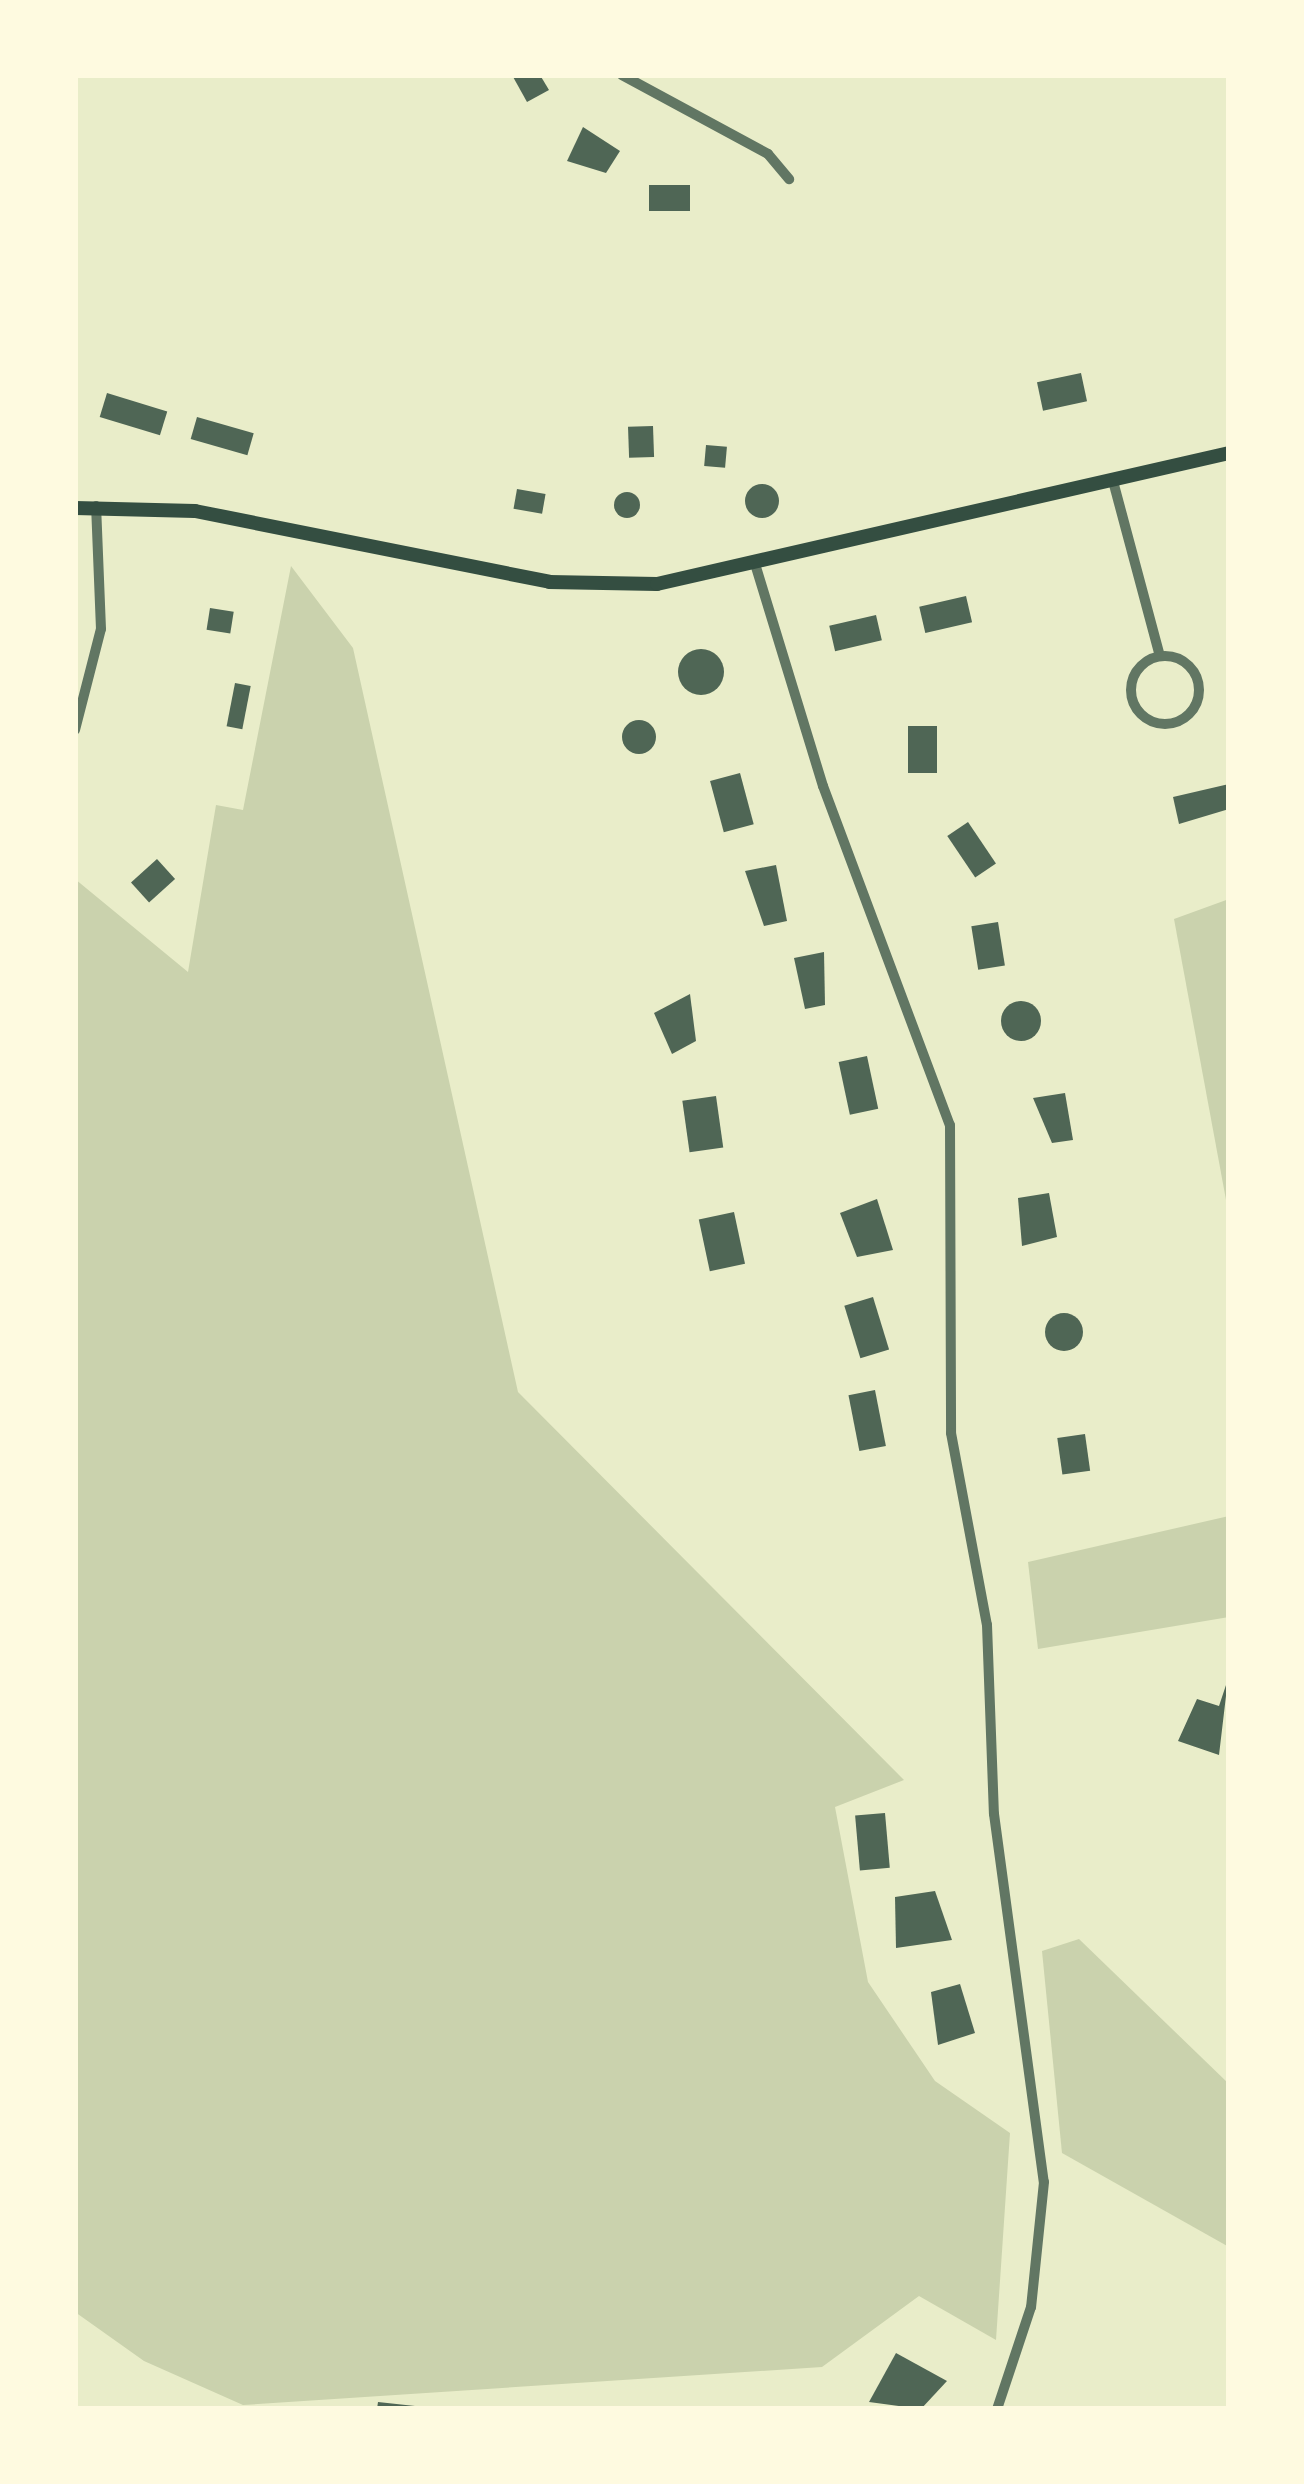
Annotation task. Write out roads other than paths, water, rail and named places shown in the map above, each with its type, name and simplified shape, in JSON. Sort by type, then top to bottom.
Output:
[{"type":"main road","points":[[75,508],[281,522],[423,558],[570,583],[656,584],[756,567],[1229,453]]},
{"type":"street","points":[[622,75],[768,154],[789,179]]},
{"type":"street","points":[[1113,481],[1160,656]]},
{"type":"street","points":[[75,730],[101,628],[96,506]]},
{"type":"street","points":[[756,567],[824,786],[950,1125],[951,1433],[987,1625],[994,1814],[1044,2182],[1031,2307],[998,2409]]},
{"type":"street","points":[[1160,656],[1181,660],[1199,686],[1196,707],[1170,725],[1140,715],[1131,695],[1141,666],[1160,656]]}]
